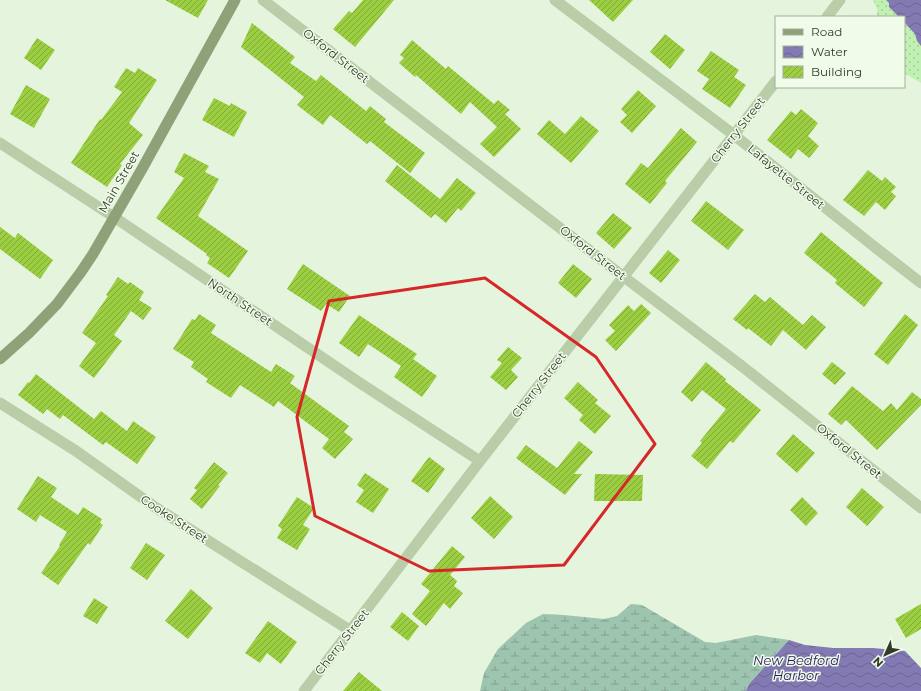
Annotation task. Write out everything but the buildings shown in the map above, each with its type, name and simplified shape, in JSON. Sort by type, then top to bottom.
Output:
[{"type":"main road","name":"Main Street","points":[[0,359],[29,333],[57,304],[81,272],[114,217],[235,0]]},
{"type":"street","name":"Oxford Street","points":[[263,0],[749,371],[921,508]]},
{"type":"street","name":"Lafayette Street","points":[[555,0],[734,135],[921,283]]},
{"type":"street","points":[[828,16],[840,0]]},
{"type":"street","name":"Cherry Street","points":[[304,691],[480,461],[775,82]]},
{"type":"street","name":"North Street","points":[[0,144],[114,217],[360,384],[480,461]]},
{"type":"street","name":"Cooke Street","points":[[0,403],[76,451],[154,507],[351,631]]},
{"type":"highlighted area","points":[[485,278],[596,357],[655,444],[564,565],[429,571],[315,516],[297,417],[329,301]]},
{"type":"green space","points":[[631,604],[642,605],[705,642],[716,643],[756,635],[789,640],[749,684],[746,691],[480,691],[484,673],[498,649],[526,623],[543,614],[604,619],[617,616]]},
{"type":"sand","points":[[873,0],[886,0],[889,3],[889,7],[898,16],[877,16],[877,9]]},
{"type":"sand","points":[[905,23],[915,34],[917,41],[921,46],[921,83],[905,74]]},
{"type":"water","points":[[886,0],[921,0],[921,46],[917,41],[915,34],[905,23],[905,16],[898,16],[889,7],[889,3]]},
{"type":"water","name":"New Bedford Harbor","points":[[789,640],[805,645],[833,648],[873,648],[905,651],[921,668],[921,691],[746,691],[749,684]]}]
